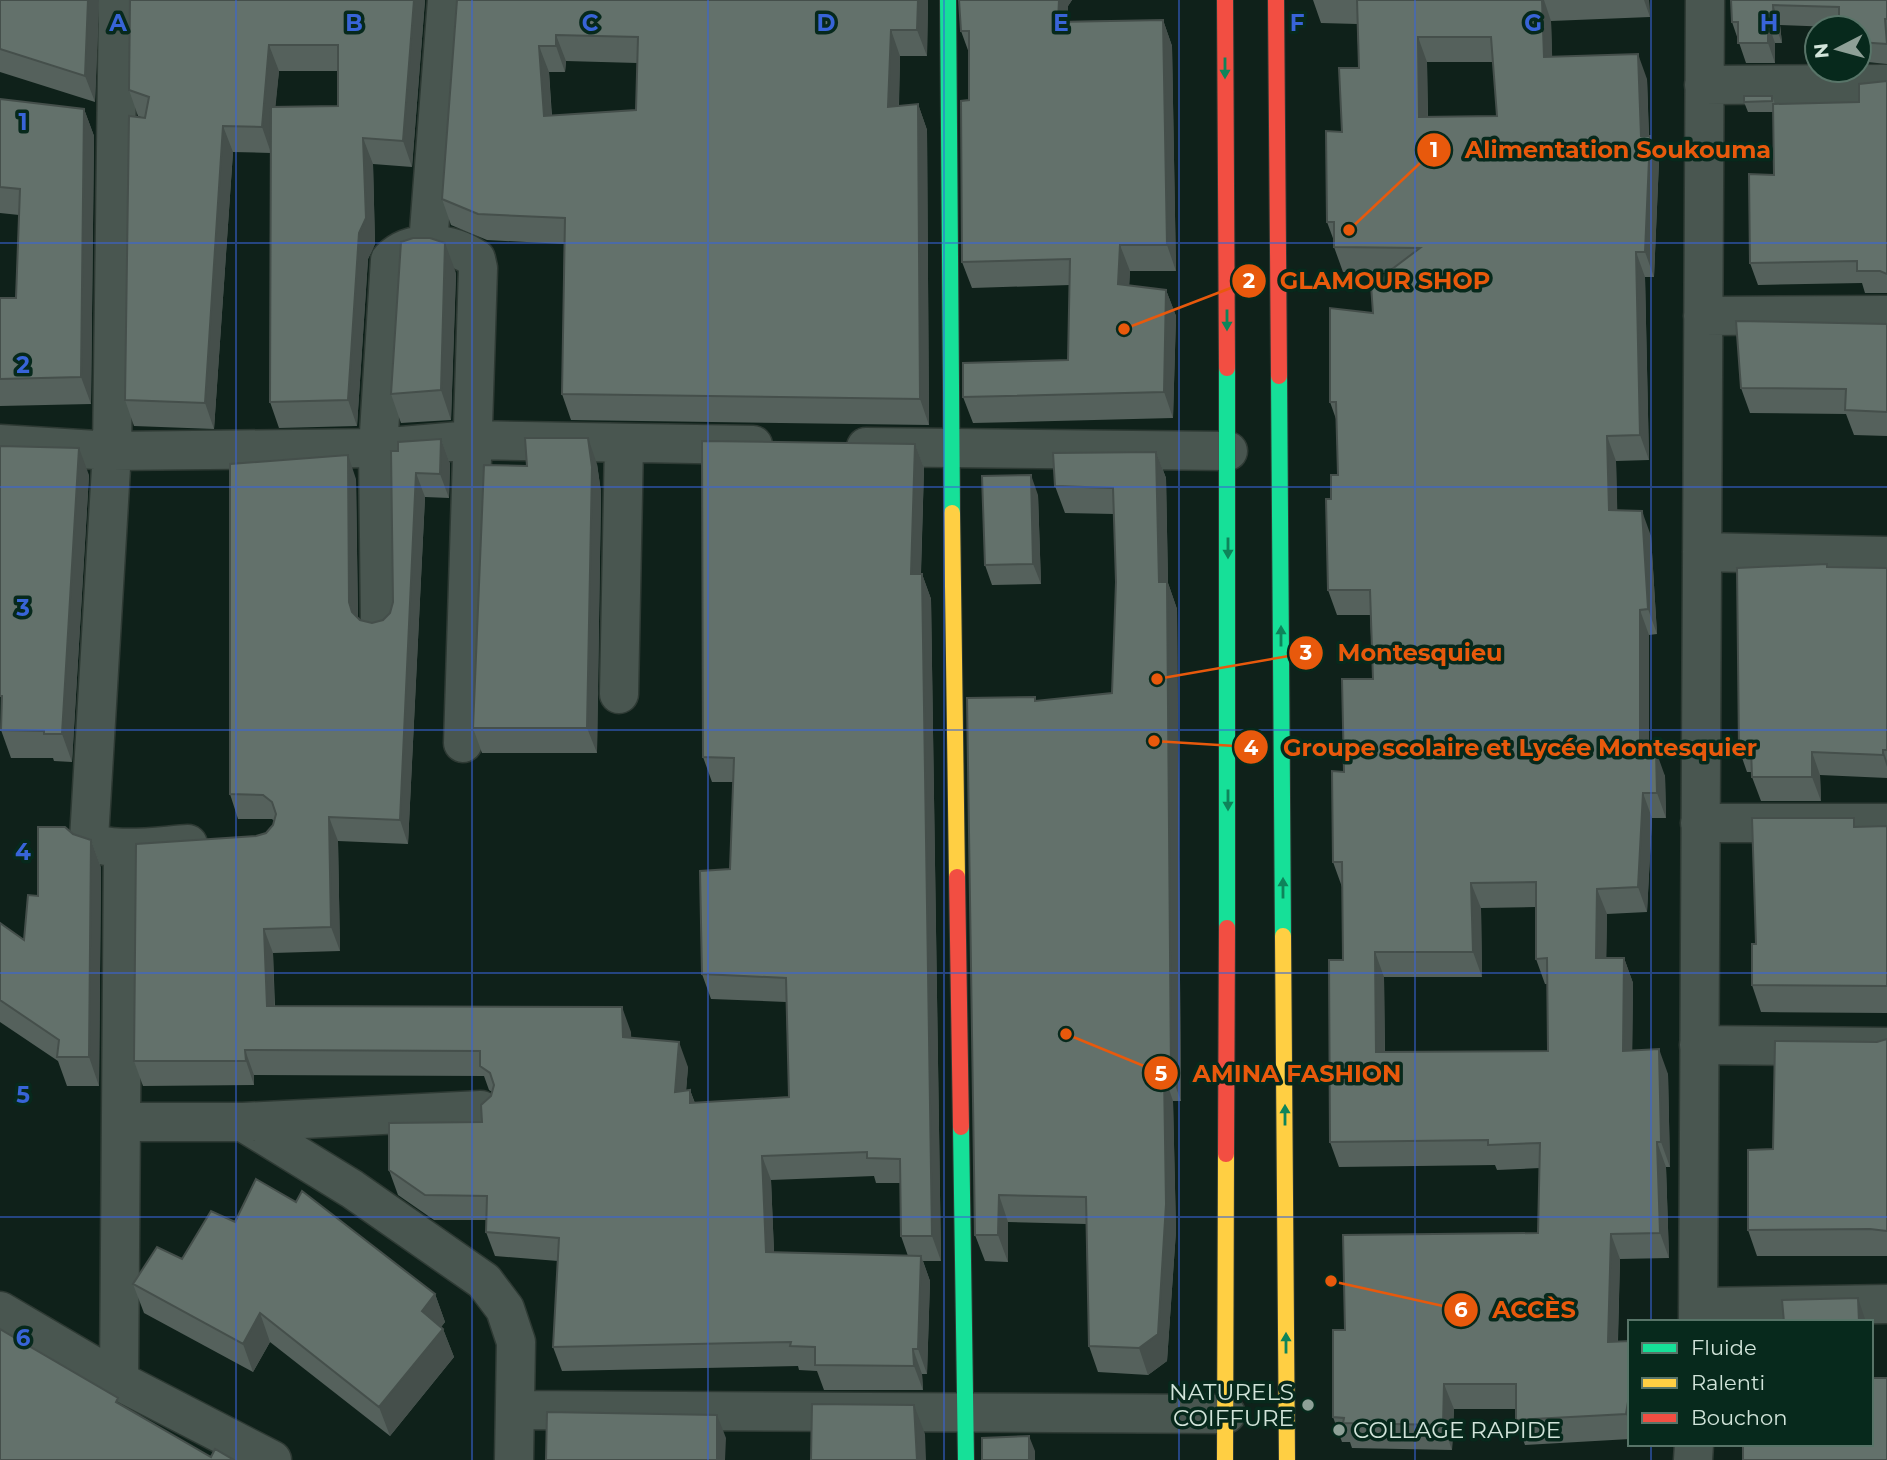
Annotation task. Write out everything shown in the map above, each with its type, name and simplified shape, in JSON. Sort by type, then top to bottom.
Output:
[{"type":"main road","points":[[948,0],[951,448],[966,1460]]},
{"type":"main road","points":[[1224,0],[1235,935],[1225,1460]]},
{"type":"main road","points":[[1276,0],[1277,935],[1287,1460]]},
{"type":"street","points":[[118,0],[112,451],[89,839],[97,846],[123,848],[221,842]]},
{"type":"street","points":[[428,244],[447,0]]},
{"type":"street","points":[[1705,0],[1698,1315],[1887,1304]]},
{"type":"street","points":[[1704,85],[1887,84]]},
{"type":"street","points":[[380,626],[378,449],[390,260],[400,250],[428,244],[469,254],[476,259],[478,268],[463,743]]},
{"type":"street","points":[[1703,316],[1887,315]]},
{"type":"street","points":[[0,444],[112,451],[378,449],[472,440],[787,446]]},
{"type":"street","points":[[619,694],[624,443]]},
{"type":"street","points":[[828,446],[1228,451]]},
{"type":"street","points":[[1702,552],[1887,556]]},
{"type":"street","points":[[1700,823],[1887,824]]},
{"type":"street","points":[[119,1381],[123,848]]},
{"type":"street","points":[[1699,1045],[1887,1047]]},
{"type":"street","points":[[121,1122],[243,1122],[481,1110]]},
{"type":"street","points":[[243,1122],[352,1189],[484,1282],[505,1309],[516,1342],[514,1460]]},
{"type":"street","points":[[0,1311],[119,1381],[272,1460]]},
{"type":"street","points":[[515,1410],[1226,1414]]},
{"type":"building","points":[[0,0],[88,0],[85,76],[0,49]]},
{"type":"building","points":[[130,0],[414,0],[403,141],[363,138],[366,218],[359,233],[348,400],[270,402],[271,107],[338,106],[338,45],[269,45],[262,127],[223,126],[205,403],[125,400],[129,116],[145,118],[149,97],[129,90]]},
{"type":"building","points":[[457,0],[918,0],[917,30],[891,30],[888,107],[918,104],[920,399],[562,394],[565,218],[478,214],[442,199]],"holes":[[[556,35],[638,37],[636,110],[544,116],[539,46],[556,46]]]},
{"type":"building","points":[[959,0],[1059,0],[1058,22],[1163,20],[1167,245],[1120,245],[1118,284],[1166,290],[1164,392],[963,397],[963,363],[1068,360],[1070,259],[962,262],[961,101],[969,100],[969,31],[961,31]]},
{"type":"building","points":[[1357,0],[1542,0],[1544,57],[1638,54],[1641,136],[1650,136],[1645,252],[1636,252],[1640,435],[1607,436],[1609,510],[1642,511],[1648,609],[1640,610],[1640,749],[1656,751],[1657,793],[1643,793],[1638,887],[1597,889],[1596,958],[1624,958],[1623,1051],[1659,1049],[1661,1142],[1657,1142],[1660,1233],[1611,1234],[1608,1342],[1628,1341],[1626,1414],[1516,1420],[1516,1384],[1444,1384],[1443,1425],[1343,1423],[1344,1418],[1333,1417],[1333,1330],[1345,1330],[1343,1235],[1538,1233],[1540,1143],[1488,1145],[1488,1140],[1330,1142],[1329,960],[1343,960],[1342,862],[1333,862],[1332,771],[1344,772],[1342,679],[1373,679],[1370,590],[1328,590],[1326,499],[1331,499],[1331,475],[1338,475],[1336,402],[1330,402],[1330,308],[1373,313],[1371,285],[1420,248],[1334,247],[1334,222],[1327,222],[1326,131],[1342,132],[1339,68],[1359,68]],"holes":[[[1418,37],[1491,37],[1497,116],[1419,117]],[[1536,882],[1536,959],[1547,958],[1548,1051],[1376,1052],[1375,952],[1473,952],[1471,883]]]},
{"type":"building","points":[[1731,0],[1887,0],[1887,44],[1873,43],[1873,14],[1839,14],[1839,7],[1773,5],[1774,23],[1768,23],[1768,43],[1738,43],[1738,22],[1732,22]]},
{"type":"building","points":[[1887,81],[1887,274],[1880,271],[1857,271],[1857,261],[1750,263],[1749,174],[1774,175],[1773,104],[1859,102],[1859,84]]},
{"type":"building","points":[[1744,96],[1772,96],[1772,101],[1744,102]]},
{"type":"building","points":[[0,99],[84,109],[81,377],[0,379],[0,298],[16,298],[20,189],[0,187]]},
{"type":"building","points":[[413,238],[430,238],[445,243],[441,390],[391,394],[401,242]]},
{"type":"building","points":[[1736,321],[1887,324],[1887,412],[1845,410],[1846,389],[1741,388]]},
{"type":"building","points":[[525,438],[588,438],[592,467],[587,728],[473,728],[484,465],[527,466]]},
{"type":"building","points":[[441,439],[440,474],[416,473],[400,820],[329,817],[331,927],[264,929],[267,1006],[622,1007],[623,1037],[679,1042],[675,1092],[690,1090],[690,1103],[789,1097],[786,978],[702,974],[700,871],[730,869],[734,758],[703,757],[702,441],[915,444],[911,574],[922,574],[932,1236],[901,1236],[900,1159],[867,1158],[867,1152],[762,1156],[766,1252],[921,1256],[918,1349],[913,1349],[914,1366],[815,1365],[815,1347],[790,1346],[791,1342],[553,1347],[559,1238],[486,1232],[487,1196],[425,1195],[389,1170],[389,1123],[482,1122],[481,1105],[491,1096],[494,1085],[490,1073],[480,1066],[480,1051],[245,1050],[246,1061],[134,1061],[136,844],[256,836],[266,833],[273,825],[276,814],[272,802],[263,795],[230,794],[230,464],[348,455],[349,602],[352,612],[360,620],[372,623],[383,620],[390,613],[393,602],[391,451],[398,451],[398,442]]},
{"type":"building","points":[[0,446],[79,448],[62,734],[1,730]]},
{"type":"building","points":[[1156,452],[1159,582],[1167,582],[1171,1074],[1164,1074],[1166,1204],[1158,1334],[1139,1348],[1089,1346],[1086,1197],[999,1195],[998,1235],[975,1235],[967,698],[1035,697],[1035,701],[1112,693],[1116,582],[1113,488],[1055,486],[1053,453]]},
{"type":"building","points":[[1031,475],[1033,564],[985,565],[982,476]]},
{"type":"building","points":[[1827,564],[1827,567],[1887,568],[1887,750],[1883,750],[1883,755],[1812,752],[1812,777],[1752,777],[1751,748],[1739,749],[1737,568]]},
{"type":"building","points":[[1752,818],[1854,818],[1854,827],[1887,826],[1887,986],[1752,985],[1752,944],[1756,944]]},
{"type":"building","points":[[38,827],[65,827],[73,834],[91,840],[89,1057],[57,1057],[59,1040],[0,1000],[0,923],[24,940],[28,895],[38,896]]},
{"type":"building","points":[[1887,1039],[1887,1231],[1748,1230],[1748,1150],[1773,1149],[1775,1041],[1877,1042]]},
{"type":"building","points":[[256,1179],[296,1202],[302,1191],[435,1294],[422,1311],[443,1329],[379,1407],[260,1313],[243,1344],[133,1284],[157,1247],[182,1259],[211,1211],[235,1222]]},
{"type":"building","points":[[1858,1298],[1859,1320],[1784,1320],[1782,1300]]},
{"type":"building","points":[[0,1329],[118,1398],[116,1402],[211,1457],[215,1449],[234,1460],[0,1460]]},
{"type":"building","points":[[1873,1378],[1887,1378],[1887,1460],[1743,1460],[1743,1446],[1873,1446]]},
{"type":"building","points":[[812,1404],[914,1405],[917,1460],[811,1460]]},
{"type":"building","points":[[547,1412],[717,1415],[717,1460],[546,1460]]},
{"type":"building","points":[[1029,1436],[1029,1460],[982,1460],[982,1438]]},
{"type":"traffic: fast","points":[[948,0],[952,513]]},
{"type":"traffic: fast","points":[[1227,368],[1227,928]]},
{"type":"traffic: fast","points":[[1279,376],[1283,936]]},
{"type":"traffic: fast","points":[[961,1127],[966,1460]]},
{"type":"traffic: slow","points":[[952,513],[957,877]]},
{"type":"traffic: slow","points":[[1283,936],[1287,1460]]},
{"type":"traffic: slow","points":[[1225,1460],[1226,1154]]},
{"type":"traffic: jam","points":[[1225,0],[1227,368]]},
{"type":"traffic: jam","points":[[1276,0],[1279,376]]},
{"type":"traffic: jam","points":[[957,877],[961,1127]]},
{"type":"traffic: jam","points":[[1226,1154],[1227,928]]},
{"type":"place","name":"Alimentation Soukouma","points":[[1349,230]]},
{"type":"place","name":"GLAMOUR SHOP","points":[[1124,329]]},
{"type":"place","name":"Montesquieu","points":[[1157,679]]},
{"type":"place","name":"Groupe scolaire et Lycée Montesquier","points":[[1154,741]]},
{"type":"place","name":"AMINA FASHION","points":[[1066,1034]]},
{"type":"place","name":"ACCÈS","points":[[1331,1281]]},
{"type":"place","name":"NATURELS COIFFURE","points":[[1308,1405]]},
{"type":"place","name":"COLLAGE RAPIDE","points":[[1339,1430]]}]
